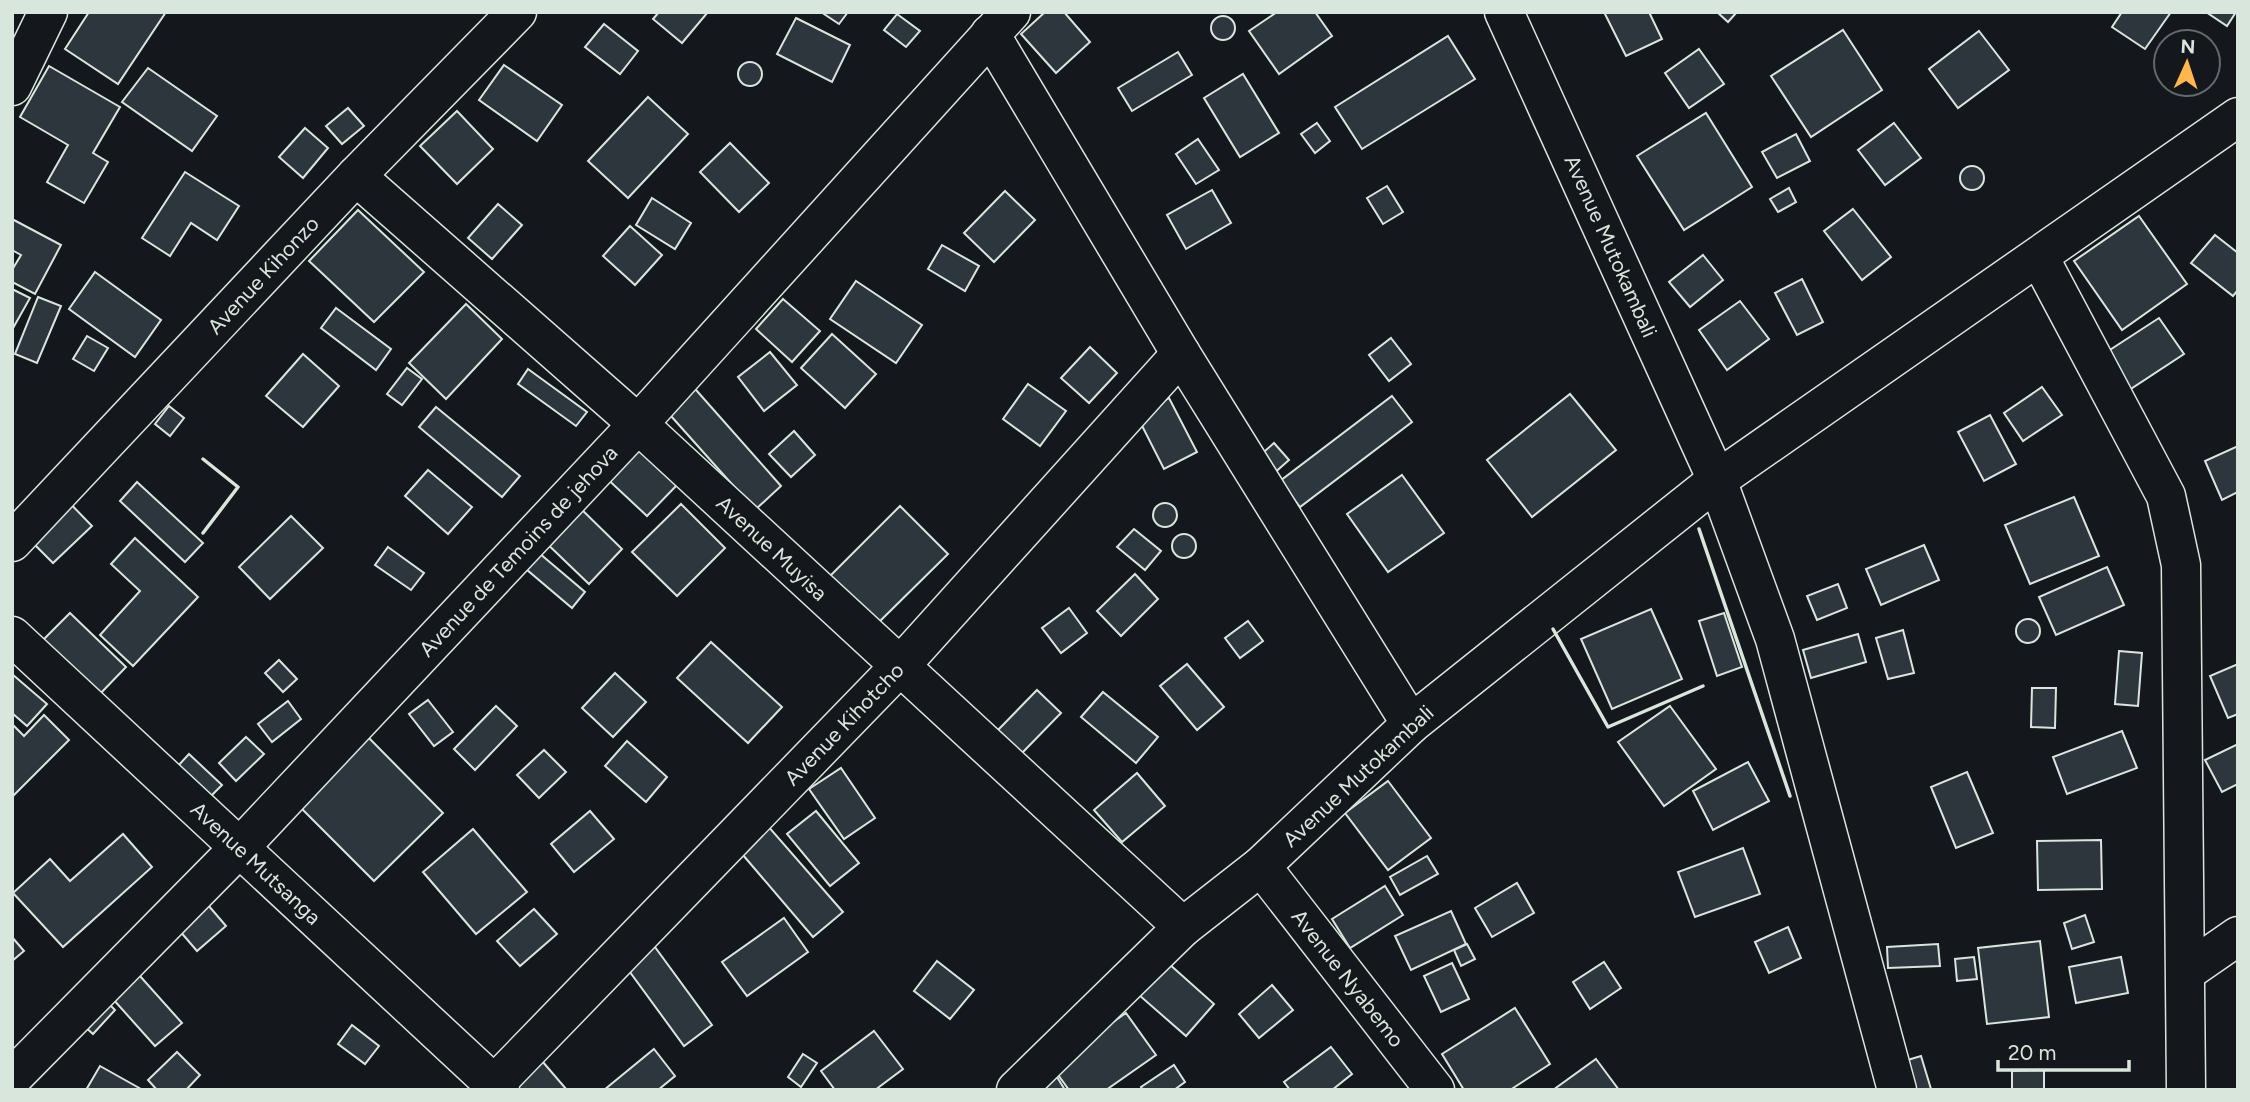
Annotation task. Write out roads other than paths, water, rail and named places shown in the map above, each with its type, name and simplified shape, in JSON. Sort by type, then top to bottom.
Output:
[{"type":"street","points":[[12,86],[48,12]]},
{"type":"street","name":"Avenue Kihonzo","points":[[12,542],[356,176],[517,12]]},
{"type":"street","name":"Avenue Mutokambali","points":[[1504,12],[1717,480],[1775,639],[1897,1090]]},
{"type":"street","points":[[1000,23],[1181,354],[1411,724]]},
{"type":"street","name":"Avenue de Temoins de jehova","points":[[12,1077],[239,848],[638,425],[1000,23]]},
{"type":"street","points":[[1717,480],[2238,117]]},
{"type":"street","name":"Avenue Muyisa","points":[[356,176],[638,425],[1183,927]]},
{"type":"street","points":[[2039,257],[2166,496],[2181,565],[2186,1090]]},
{"type":"street","name":"Avenue Kihotcho","points":[[494,1087],[900,666],[1181,354]]},
{"type":"street","name":"Avenue Mutokambali","points":[[1016,1090],[1183,927],[1261,866],[1411,724],[1717,480]]},
{"type":"street","name":"Avenue Mutsanga","points":[[12,636],[494,1087]]},
{"type":"street","name":"Avenue Nyabemo","points":[[1261,866],[1435,1090]]},
{"type":"street","points":[[2186,972],[2238,936]]}]
